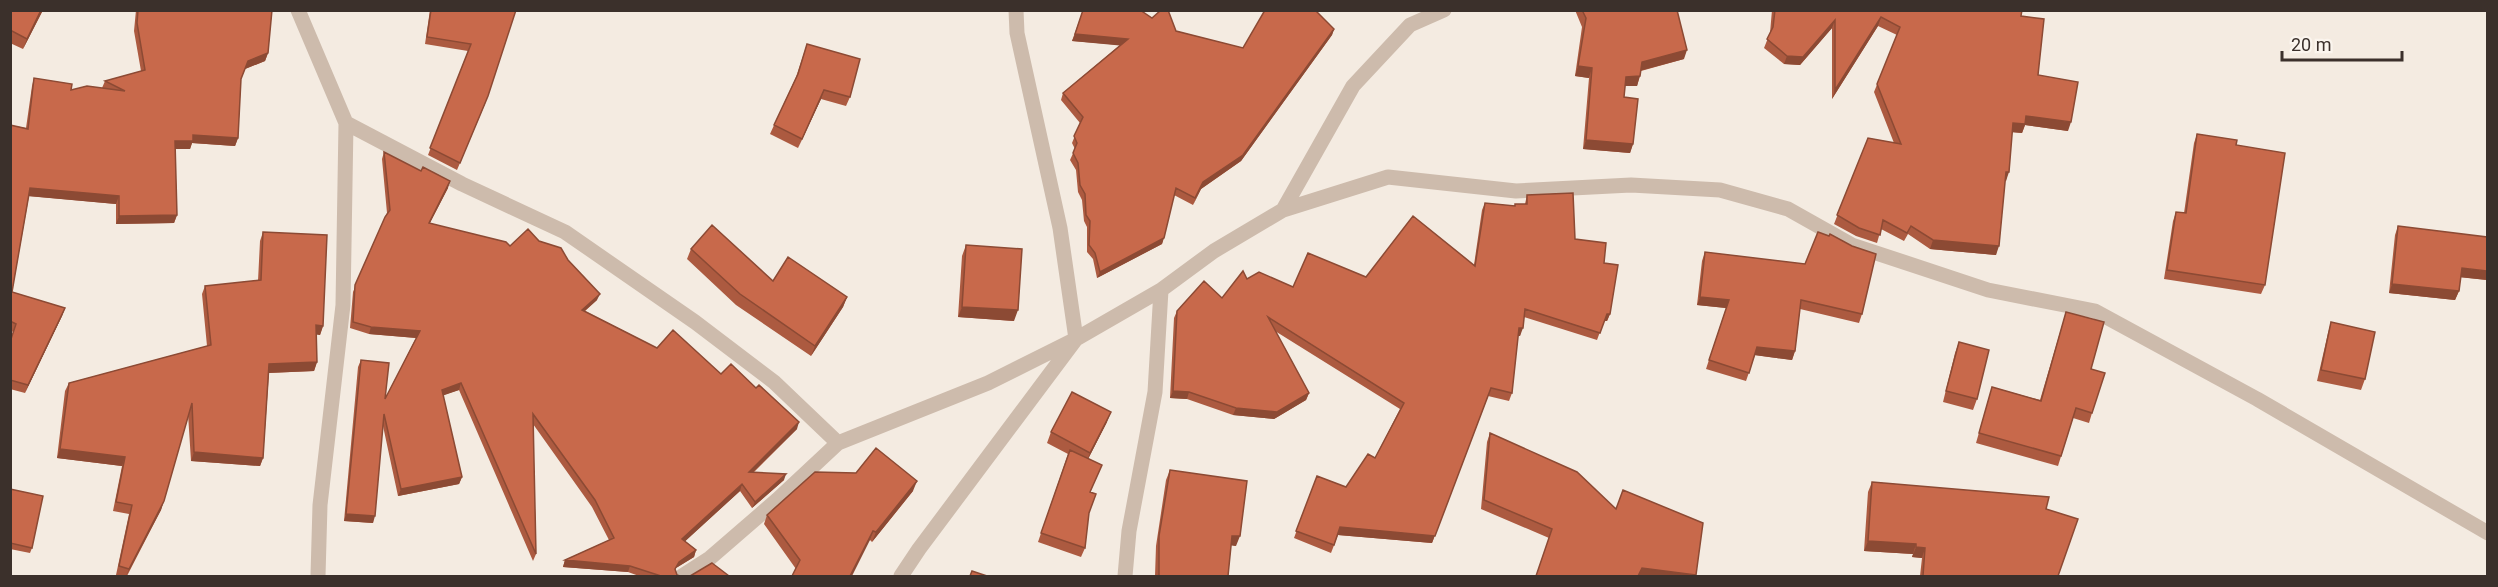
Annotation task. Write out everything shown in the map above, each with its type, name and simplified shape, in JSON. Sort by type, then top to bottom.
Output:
[{"type":"street","points":[[298,10],[346,123],[343,305],[320,506],[318,576]]},
{"type":"street","points":[[901,576],[926,539],[1076,339],[1060,228],[1017,33],[1016,10]]},
{"type":"street","points":[[1283,210],[1353,86],[1410,25],[1444,10]]},
{"type":"street","points":[[346,123],[462,184],[565,232],[695,322],[774,382],[838,443]]},
{"type":"street","points":[[682,576],[710,558],[838,443],[988,382],[1076,339],[1161,290],[1214,251],[1283,210],[1388,177],[1516,191],[1631,185],[1720,190],[1788,209],[1851,245],[1988,290],[2095,311],[2257,399],[2487,533]]},
{"type":"street","points":[[1125,576],[1129,531],[1155,392],[1161,290]]},
{"type":"building","points":[[10,10],[41,10],[27,39],[10,30]]},
{"type":"building","points":[[138,10],[272,10],[268,53],[248,61],[241,79],[238,138],[193,135],[193,141],[175,141],[177,215],[119,216],[119,196],[30,188],[12,292],[65,308],[28,385],[10,380],[10,342],[16,324],[10,321],[10,125],[28,129],[34,78],[72,84],[71,90],[87,86],[125,91],[105,81],[145,70],[137,23]]},
{"type":"building","points":[[431,10],[516,10],[488,96],[460,163],[430,148],[471,44],[427,37]]},
{"type":"building","points":[[1083,10],[1140,10],[1152,18],[1161,10],[1168,10],[1176,31],[1243,48],[1265,10],[1315,10],[1334,29],[1243,155],[1203,182],[1195,198],[1176,188],[1164,238],[1100,272],[1095,253],[1089,245],[1090,221],[1086,215],[1085,194],[1080,185],[1078,163],[1073,153],[1077,143],[1074,136],[1083,117],[1063,93],[1128,39],[1075,34]]},
{"type":"building","points":[[1582,10],[1677,10],[1687,50],[1642,62],[1640,76],[1626,77],[1624,97],[1638,99],[1633,144],[1586,140],[1592,68],[1578,66],[1586,18]]},
{"type":"building","points":[[1775,10],[2022,10],[2021,16],[2044,19],[2038,75],[2078,82],[2071,122],[2026,116],[2025,124],[2013,123],[1999,246],[1933,240],[1911,226],[1907,233],[1883,220],[1880,235],[1859,228],[1837,215],[1868,138],[1901,144],[1877,84],[1900,27],[1881,17],[1835,90],[1835,20],[1803,57],[1787,56],[1767,39],[1773,27]]},
{"type":"building","points":[[807,44],[860,59],[850,97],[824,90],[802,139],[774,125],[798,74]]},
{"type":"building","points":[[2197,134],[2237,140],[2236,145],[2285,153],[2265,285],[2167,270],[2176,212],[2186,213]]},
{"type":"building","points":[[384,152],[421,171],[423,167],[450,181],[429,223],[506,242],[510,246],[528,229],[539,241],[561,248],[568,260],[600,294],[582,310],[657,348],[673,330],[721,374],[731,364],[756,388],[759,385],[799,422],[749,472],[786,474],[755,502],[742,484],[682,539],[696,550],[679,562],[675,569],[677,575],[680,576],[661,576],[630,566],[565,560],[614,538],[595,500],[533,414],[536,554],[461,383],[442,390],[462,477],[401,489],[384,414],[375,516],[346,514],[361,360],[389,363],[385,399],[420,331],[371,327],[353,322],[355,285],[390,210]]},
{"type":"building","points":[[1573,193],[1575,239],[1606,243],[1604,263],[1618,265],[1610,314],[1607,314],[1600,333],[1525,309],[1523,328],[1519,328],[1512,393],[1491,388],[1435,536],[1340,527],[1334,545],[1296,531],[1317,476],[1346,487],[1368,454],[1375,458],[1404,403],[1268,317],[1309,393],[1277,412],[1236,408],[1189,392],[1173,391],[1177,311],[1204,281],[1222,298],[1243,271],[1247,279],[1259,272],[1293,287],[1308,253],[1366,277],[1413,216],[1475,266],[1485,203],[1515,206],[1515,204],[1527,204],[1527,195]]},
{"type":"building","points":[[712,225],[773,281],[788,257],[847,297],[815,346],[740,294],[691,249]]},
{"type":"building","points":[[2398,226],[2487,237],[2487,271],[2462,268],[2459,291],[2392,284]]},
{"type":"building","points":[[263,232],[327,235],[323,326],[316,325],[317,362],[269,364],[263,458],[194,452],[192,403],[164,501],[129,569],[119,566],[132,505],[116,502],[125,457],[60,449],[69,383],[211,345],[205,286],[261,280]]},
{"type":"building","points":[[1818,232],[1829,236],[1830,234],[1852,246],[1876,254],[1862,314],[1801,300],[1795,351],[1757,347],[1749,373],[1709,360],[1729,300],[1700,297],[1705,252],[1805,264]]},
{"type":"building","points":[[966,245],[1022,249],[1018,310],[962,307]]},
{"type":"building","points":[[2066,312],[2104,322],[2091,369],[2105,373],[2092,413],[2076,408],[2061,456],[1979,433],[1992,387],[2041,401]]},
{"type":"building","points":[[2331,322],[2375,332],[2365,379],[2321,370]]},
{"type":"building","points":[[1959,342],[1989,350],[1977,399],[1946,391]]},
{"type":"building","points":[[1072,392],[1111,412],[1090,453],[1051,432]]},
{"type":"building","points":[[1490,433],[1577,472],[1616,509],[1623,490],[1703,523],[1696,575],[1642,568],[1638,576],[1536,576],[1552,529],[1484,500]]},
{"type":"building","points":[[876,448],[917,481],[876,532],[873,531],[850,576],[792,576],[800,560],[767,515],[815,472],[856,473]]},
{"type":"building","points":[[1070,450],[1102,465],[1090,492],[1096,494],[1089,513],[1085,548],[1041,533]]},
{"type":"building","points":[[1170,470],[1247,481],[1240,536],[1232,536],[1228,576],[1159,576],[1159,536]]},
{"type":"building","points":[[1872,482],[2049,497],[2046,509],[2078,519],[2058,576],[1923,576],[1925,548],[1916,547],[1916,544],[1868,541]]},
{"type":"building","points":[[10,489],[43,496],[32,548],[10,543]]},
{"type":"building","points":[[712,563],[729,576],[690,576]]},
{"type":"building","points":[[972,571],[987,576],[970,576]]}]
